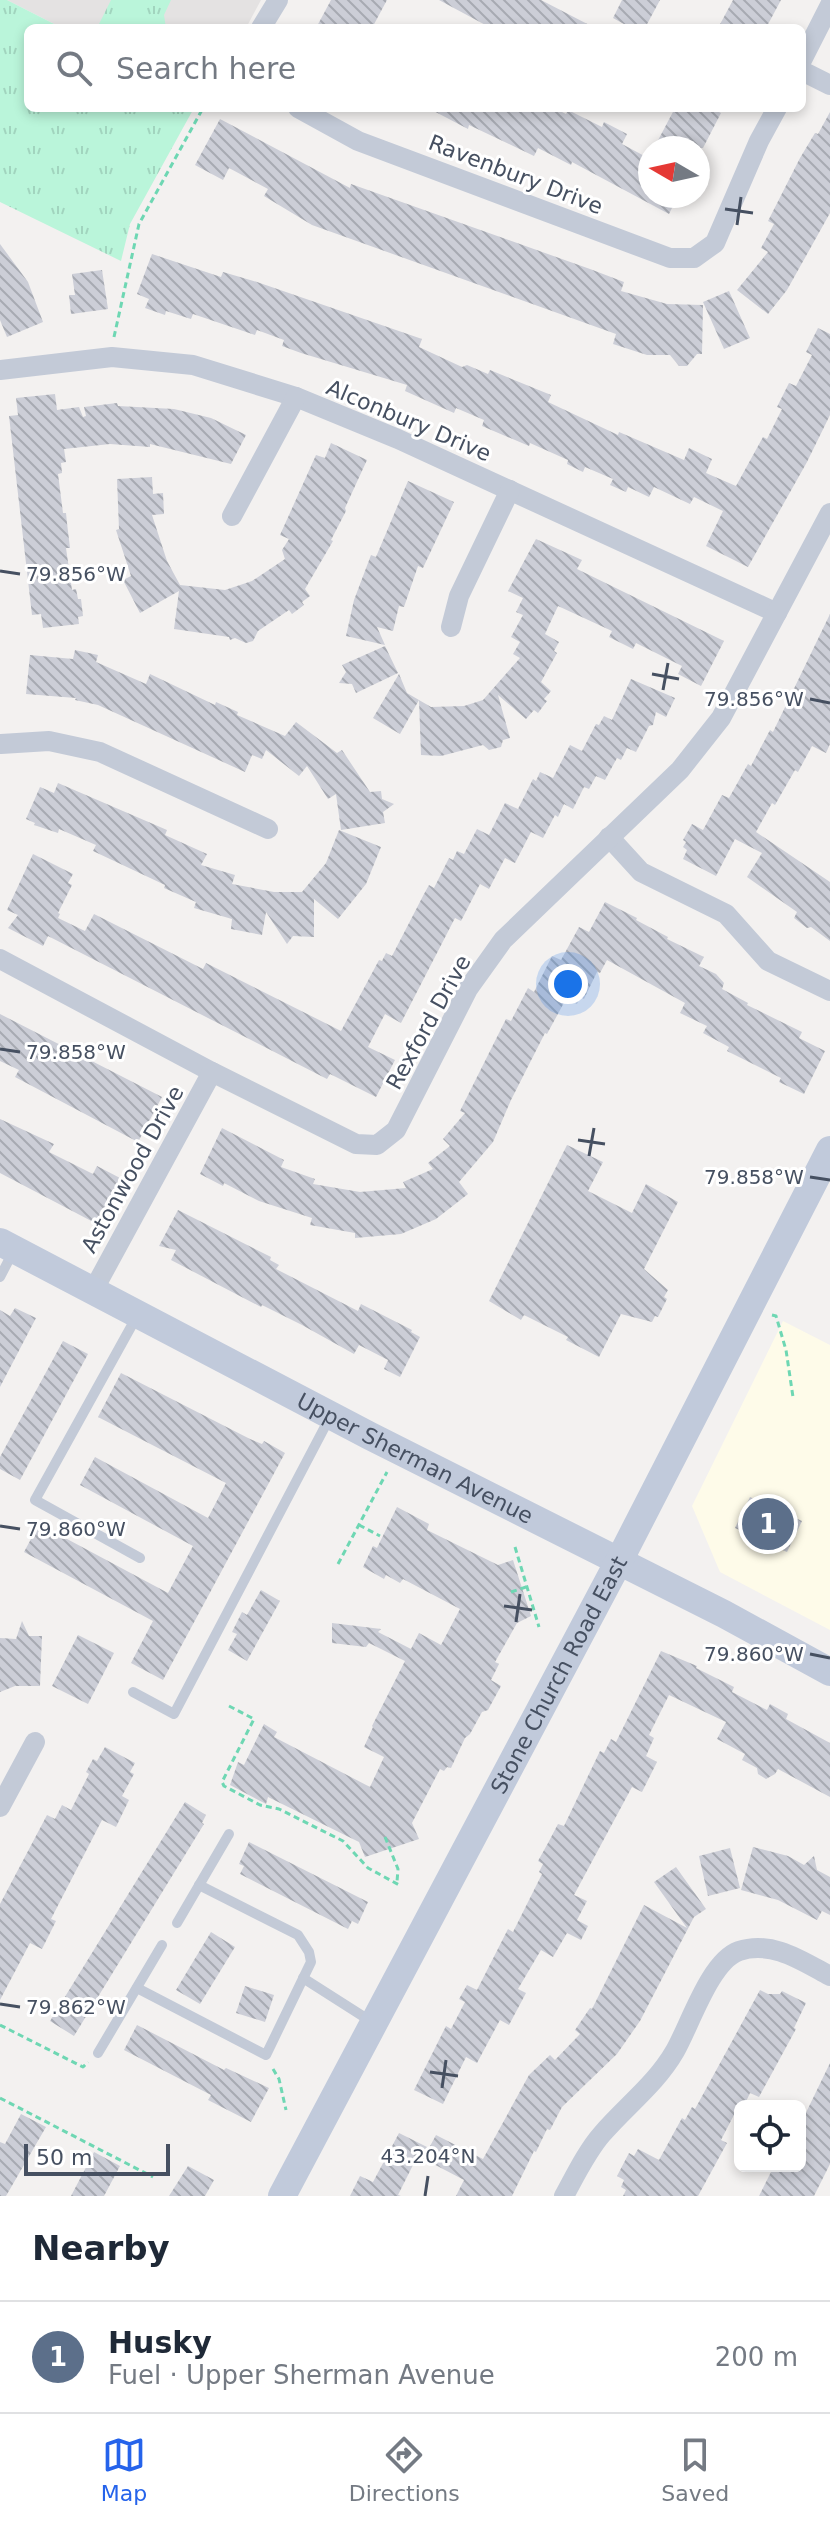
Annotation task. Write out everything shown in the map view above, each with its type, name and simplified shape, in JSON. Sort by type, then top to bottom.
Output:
[{"type":"main road","name":"Stone Church Road East","points":[[282,2196],[619,1561],[830,1150]]},
{"type":"main road","name":"Upper Sherman Avenue","points":[[7,1245],[399,1450],[724,1614],[830,1672]]},
{"type":"street","points":[[263,24],[278,0]]},
{"type":"street","points":[[806,52],[830,5]]},
{"type":"street","points":[[806,73],[830,85]]},
{"type":"street","name":"Ravenbury Drive","points":[[306,112],[373,146],[670,258],[694,258],[715,243],[775,112]]},
{"type":"street","name":"Alconbury Drive","points":[[0,370],[112,357],[193,365],[296,397],[398,439],[777,613]]},
{"type":"street","points":[[232,516],[296,397]]},
{"type":"street","points":[[451,627],[459,596],[510,490]]},
{"type":"street","name":"Rexford Drive","points":[[0,959],[212,1072],[356,1144],[377,1145],[396,1130],[468,989],[503,940],[680,770],[721,718],[830,513]]},
{"type":"street","points":[[0,745],[49,741],[100,752],[268,829]]},
{"type":"street","points":[[609,837],[641,872],[726,914],[768,961],[830,991]]},
{"type":"street","name":"Astonwood Drive","points":[[94,1289],[212,1072]]},
{"type":"street","points":[[0,1807],[35,1742]]},
{"type":"street","points":[[564,2196],[601,2135],[640,2097],[673,2054],[720,1963],[737,1951],[758,1947],[781,1951],[830,1976]]},
{"type":"lane","points":[[0,1277],[7,1245]]},
{"type":"lane","points":[[138,1313],[35,1500],[140,1558]]},
{"type":"lane","points":[[133,1692],[174,1714],[331,1415]]},
{"type":"lane","points":[[177,1923],[229,1834]]},
{"type":"lane","points":[[137,1988],[266,2055],[311,1962],[305,1943],[298,1935],[199,1885]]},
{"type":"lane","points":[[98,2053],[162,1945]]},
{"type":"lane","points":[[303,1978],[373,2023]]},
{"type":"path","points":[[112,357],[115,323],[139,224],[201,112]]},
{"type":"path","points":[[750,1306],[776,1316],[786,1350],[793,1397]]},
{"type":"path","points":[[338,1564],[399,1450]]},
{"type":"path","points":[[359,1525],[380,1536]]},
{"type":"path","points":[[515,1547],[539,1627]]},
{"type":"path","points":[[511,1592],[527,1586]]},
{"type":"path","points":[[229,1706],[254,1719],[222,1782],[224,1786],[343,1841],[368,1868],[399,1884],[398,1869],[385,1837]]},
{"type":"path","points":[[0,2025],[83,2067],[98,2053]]},
{"type":"path","points":[[266,2055],[279,2079],[286,2110]]},
{"type":"path","points":[[0,2098],[153,2177]]},
{"type":"shaded area","points":[[7,0],[261,0],[248,24],[54,24]]},
{"type":"shaded area","points":[[783,1321],[830,1345],[830,1630],[720,1572],[692,1506]]},
{"type":"green space","points":[[0,0],[7,0],[54,24],[24,24],[24,112],[192,112],[130,224],[121,261],[0,202]]},
{"type":"green space","points":[[111,0],[171,0],[164,15],[165,24],[99,24]]},
{"type":"building","points":[[331,0],[387,0],[374,24],[318,24]]},
{"type":"building","points":[[439,0],[541,0],[587,24],[484,24]]},
{"type":"building","points":[[622,0],[660,0],[647,24],[624,24],[613,18]]},
{"type":"building","points":[[733,0],[781,0],[768,24],[720,24]]},
{"type":"building","points":[[436,112],[572,112],[602,127],[604,122],[627,134],[622,144],[638,153],[638,197],[572,162],[571,165],[538,148],[534,156],[469,125],[468,129]]},
{"type":"building","points":[[673,112],[721,113],[709,136],[660,136]]},
{"type":"building","points":[[830,112],[830,213],[787,290],[768,314],[737,290],[768,252],[761,248],[774,224],[768,221],[800,158]]},
{"type":"building","points":[[220,119],[350,188],[351,184],[590,269],[624,282],[621,291],[667,304],[703,305],[702,354],[697,354],[687,366],[679,366],[670,355],[647,355],[613,344],[616,334],[312,225],[264,196],[268,189],[229,168],[223,180],[195,165]]},
{"type":"building","points":[[658,208],[672,208],[669,214]]},
{"type":"building","points":[[0,244],[28,282],[43,322],[7,337],[0,320]]},
{"type":"building","points":[[152,254],[221,277],[223,272],[257,282],[422,339],[419,347],[462,367],[467,365],[488,374],[490,370],[551,395],[548,402],[618,435],[619,432],[684,460],[689,448],[712,459],[706,473],[736,486],[763,437],[767,439],[782,409],[777,407],[789,383],[796,386],[812,355],[806,352],[818,328],[830,334],[830,415],[748,567],[706,546],[723,511],[694,497],[690,504],[654,487],[649,497],[628,487],[626,492],[610,485],[613,479],[585,467],[583,472],[567,464],[568,460],[482,426],[484,420],[456,408],[454,413],[405,391],[407,385],[301,353],[282,346],[284,340],[257,330],[255,335],[193,314],[191,319],[145,308],[149,299],[137,294]]},
{"type":"building","points":[[102,270],[108,309],[71,314],[69,295],[75,295],[72,274]]},
{"type":"building","points":[[729,291],[750,338],[724,349],[703,302]]},
{"type":"building","points":[[55,394],[57,410],[79,407],[83,417],[86,416],[84,407],[117,403],[118,406],[174,409],[211,418],[246,435],[231,464],[150,444],[150,447],[110,444],[64,449],[66,462],[61,463],[62,473],[58,474],[70,548],[66,548],[72,590],[76,589],[78,599],[81,599],[83,616],[78,617],[79,624],[43,628],[41,614],[32,615],[9,416],[18,415],[16,398]]},
{"type":"building","points":[[331,443],[367,460],[333,541],[305,589],[310,596],[302,602],[304,605],[292,614],[289,610],[258,631],[253,641],[246,643],[235,638],[230,640],[229,637],[174,629],[179,591],[140,613],[123,580],[131,576],[116,530],[119,529],[117,479],[152,477],[153,494],[163,493],[164,514],[152,515],[167,561],[180,585],[225,590],[252,581],[285,559],[282,550],[289,539],[280,535],[316,455],[325,458]]},
{"type":"building","points":[[408,481],[454,502],[423,568],[418,566],[404,607],[399,606],[393,631],[377,627],[385,645],[346,636],[354,600],[371,555],[376,557]]},
{"type":"building","points":[[536,539],[582,560],[577,569],[724,641],[701,686],[678,674],[682,666],[636,643],[633,649],[609,637],[612,631],[558,606],[545,634],[559,642],[554,651],[557,653],[541,682],[551,691],[544,699],[547,701],[538,713],[534,710],[526,719],[498,695],[510,738],[503,740],[501,747],[489,750],[483,745],[441,756],[421,755],[419,700],[431,707],[464,706],[483,700],[520,658],[513,654],[520,642],[511,637],[523,615],[516,612],[523,598],[508,591]]},
{"type":"building","points":[[830,614],[830,744],[826,753],[812,746],[798,772],[795,770],[756,832],[830,882],[830,941],[794,918],[797,912],[747,877],[762,853],[735,839],[716,876],[683,859],[687,850],[683,847],[686,842],[683,840],[692,824],[703,830],[722,795],[729,798],[748,764],[751,766],[770,730],[773,732]]},
{"type":"building","points":[[385,646],[398,673],[356,693],[352,684],[339,683],[346,672],[342,665]]},
{"type":"building","points":[[75,650],[98,655],[96,662],[146,684],[150,674],[285,736],[296,722],[337,753],[342,750],[370,792],[381,791],[382,799],[394,804],[383,812],[385,823],[341,830],[336,794],[328,799],[307,766],[299,776],[266,750],[262,759],[252,755],[245,772],[98,705],[76,698],[26,694],[30,655],[73,659]]},
{"type":"building","points":[[399,674],[407,693],[419,700],[400,734],[373,718]]},
{"type":"building","points":[[631,679],[675,698],[666,717],[656,712],[653,725],[649,726],[636,752],[627,748],[621,760],[617,758],[605,780],[596,776],[589,789],[584,787],[573,809],[564,804],[543,838],[531,832],[515,863],[505,858],[489,889],[480,884],[461,921],[455,918],[401,1023],[385,1014],[368,1047],[395,1060],[376,1097],[330,1074],[327,1079],[48,936],[43,946],[8,928],[18,915],[7,910],[33,854],[73,874],[68,883],[72,885],[58,918],[85,931],[94,914],[203,969],[206,963],[341,1031],[379,960],[382,961],[386,953],[392,956],[429,885],[434,888],[449,858],[453,860],[457,851],[464,854],[477,829],[489,835],[505,803],[518,809],[533,779],[536,781],[540,772],[553,778],[570,745],[582,751],[596,724],[599,725],[604,716],[612,720]]},
{"type":"building","points":[[58,783],[167,830],[165,835],[207,854],[201,865],[235,875],[232,884],[274,892],[302,892],[326,863],[339,830],[381,847],[366,884],[338,919],[314,899],[314,937],[293,936],[287,944],[266,912],[262,935],[231,929],[232,919],[194,908],[196,902],[93,851],[96,845],[59,829],[58,833],[34,825],[26,819],[40,787],[54,793]]},
{"type":"building","points":[[605,902],[704,957],[699,966],[716,974],[724,983],[722,989],[802,1032],[799,1038],[825,1051],[804,1094],[779,1082],[781,1078],[727,1051],[729,1047],[703,1033],[707,1026],[680,1013],[685,1003],[607,960],[600,973],[597,972],[584,999],[580,997],[577,1004],[566,999],[545,1033],[493,1142],[459,1182],[468,1194],[436,1219],[401,1234],[355,1238],[355,1233],[310,1225],[312,1218],[259,1201],[200,1174],[222,1128],[284,1160],[281,1167],[315,1179],[313,1184],[360,1192],[406,1188],[403,1182],[433,1169],[428,1163],[450,1146],[443,1139],[465,1113],[460,1111],[506,1019],[511,1021],[528,988],[534,992],[552,956],[561,960],[579,927],[589,932]]},
{"type":"building","points":[[0,1014],[162,1097],[138,1142],[15,1077],[19,1070],[0,1061]]},
{"type":"building","points":[[0,1119],[54,1144],[49,1152],[93,1174],[97,1166],[120,1178],[97,1224],[0,1173]]},
{"type":"building","points":[[567,1145],[603,1162],[588,1191],[632,1213],[646,1184],[678,1202],[644,1269],[668,1290],[658,1317],[655,1316],[652,1322],[621,1314],[599,1357],[566,1340],[568,1337],[524,1315],[521,1320],[489,1301]]},
{"type":"building","points":[[178,1210],[271,1257],[270,1260],[279,1265],[276,1269],[358,1311],[361,1304],[412,1330],[420,1337],[400,1377],[384,1369],[388,1360],[359,1345],[354,1354],[171,1260],[176,1250],[159,1246]]},
{"type":"building","points":[[15,1308],[36,1318],[0,1387],[0,1310],[10,1316]]},
{"type":"building","points":[[63,1341],[88,1354],[20,1480],[0,1469],[0,1457]]},
{"type":"building","points":[[121,1373],[250,1439],[262,1444],[264,1441],[285,1453],[163,1680],[131,1663],[153,1621],[24,1552],[39,1524],[168,1593],[193,1546],[80,1485],[95,1457],[208,1518],[226,1483],[98,1417]]},
{"type":"building","points":[[750,1497],[802,1521],[787,1552],[735,1528]]},
{"type":"building","points":[[397,1507],[429,1524],[427,1530],[498,1565],[513,1560],[531,1616],[517,1623],[495,1662],[499,1664],[491,1680],[501,1686],[488,1710],[482,1712],[465,1738],[451,1768],[440,1769],[412,1823],[419,1839],[365,1857],[359,1842],[268,1797],[266,1804],[230,1785],[238,1762],[244,1765],[264,1724],[277,1732],[274,1737],[370,1787],[384,1757],[364,1747],[405,1661],[369,1643],[366,1647],[332,1643],[332,1623],[381,1629],[378,1632],[411,1649],[419,1633],[441,1645],[460,1609],[403,1579],[400,1583],[386,1575],[384,1579],[363,1567],[373,1546],[377,1548]]},
{"type":"building","points":[[261,1590],[280,1601],[247,1661],[228,1650],[237,1634],[232,1632],[242,1612],[247,1615]]},
{"type":"building","points":[[22,1621],[29,1636],[42,1636],[40,1686],[15,1686],[0,1692],[0,1638],[16,1639]]},
{"type":"building","points":[[78,1635],[114,1653],[88,1704],[52,1686]]},
{"type":"building","points":[[661,1651],[697,1666],[734,1687],[732,1692],[767,1710],[770,1704],[788,1714],[786,1719],[830,1743],[830,1797],[778,1769],[766,1779],[758,1774],[757,1768],[742,1760],[745,1754],[717,1739],[726,1722],[669,1695],[649,1735],[654,1738],[646,1756],[657,1762],[642,1792],[632,1787],[574,1895],[587,1901],[577,1920],[588,1926],[581,1940],[567,1933],[553,1957],[541,1950],[518,1989],[526,1993],[509,2025],[500,2020],[477,2063],[466,2057],[443,2104],[414,2090],[446,2026],[451,2029],[465,2002],[459,1999],[467,1985],[477,1990],[508,1929],[513,1932],[542,1874],[539,1872],[543,1864],[538,1861],[558,1824],[564,1826],[600,1751],[604,1753],[611,1739],[616,1742]]},
{"type":"building","points":[[105,1747],[135,1763],[130,1772],[134,1774],[122,1796],[129,1800],[116,1827],[102,1820],[51,1919],[56,1921],[42,1949],[30,1943],[0,2000],[0,1904],[47,1815],[55,1819],[62,1805],[71,1810],[93,1759],[97,1761]]},
{"type":"building","points":[[185,1802],[206,1815],[204,1824],[74,2036],[50,2021]]},
{"type":"building","points":[[249,1842],[368,1902],[358,1924],[352,1921],[348,1929],[240,1874],[244,1866],[239,1864]]},
{"type":"building","points":[[753,1847],[788,1856],[804,1865],[814,1856],[817,1870],[830,1877],[830,1915],[822,1911],[817,1920],[778,1900],[741,1890]]},
{"type":"building","points":[[730,1848],[740,1888],[708,1896],[699,1856]]},
{"type":"building","points":[[676,1867],[706,1909],[694,1917],[640,2021],[617,2054],[562,2107],[550,2130],[547,2129],[512,2196],[456,2196],[464,2180],[424,2159],[421,2164],[415,2161],[398,2195],[401,2196],[350,2196],[360,2176],[373,2182],[399,2133],[429,2148],[436,2135],[483,2159],[529,2075],[550,2055],[555,2060],[580,2034],[575,2030],[592,2009],[644,1905],[687,1928],[654,1882]]},
{"type":"building","points":[[211,1932],[235,1947],[200,2004],[176,1990]]},
{"type":"building","points":[[245,1986],[274,1995],[265,2022],[236,2013]]},
{"type":"building","points":[[760,1990],[768,1994],[780,1994],[782,1991],[806,2003],[796,2029],[759,2097],[750,2093],[747,2100],[734,2100],[734,2115],[721,2140],[727,2143],[698,2196],[623,2196],[626,2190],[621,2187],[624,2180],[617,2176],[629,2153],[634,2156],[638,2149],[659,2160],[682,2118],[685,2120],[692,2107],[695,2109]]},
{"type":"building","points":[[137,2025],[224,2070],[226,2068],[269,2088],[251,2122],[208,2100],[211,2095],[124,2050]]},
{"type":"building","points":[[830,2063],[830,2164],[814,2196],[759,2196],[771,2172],[806,2172],[806,2113]]},
{"type":"building","points":[[21,2114],[46,2127],[6,2196],[0,2196],[0,2142],[5,2144]]},
{"type":"building","points":[[94,2152],[120,2166],[104,2196],[71,2196]]},
{"type":"building","points":[[188,2166],[214,2180],[205,2196],[169,2196]]},
{"type":"place","name":"Husky","points":[[768,1524]]}]
